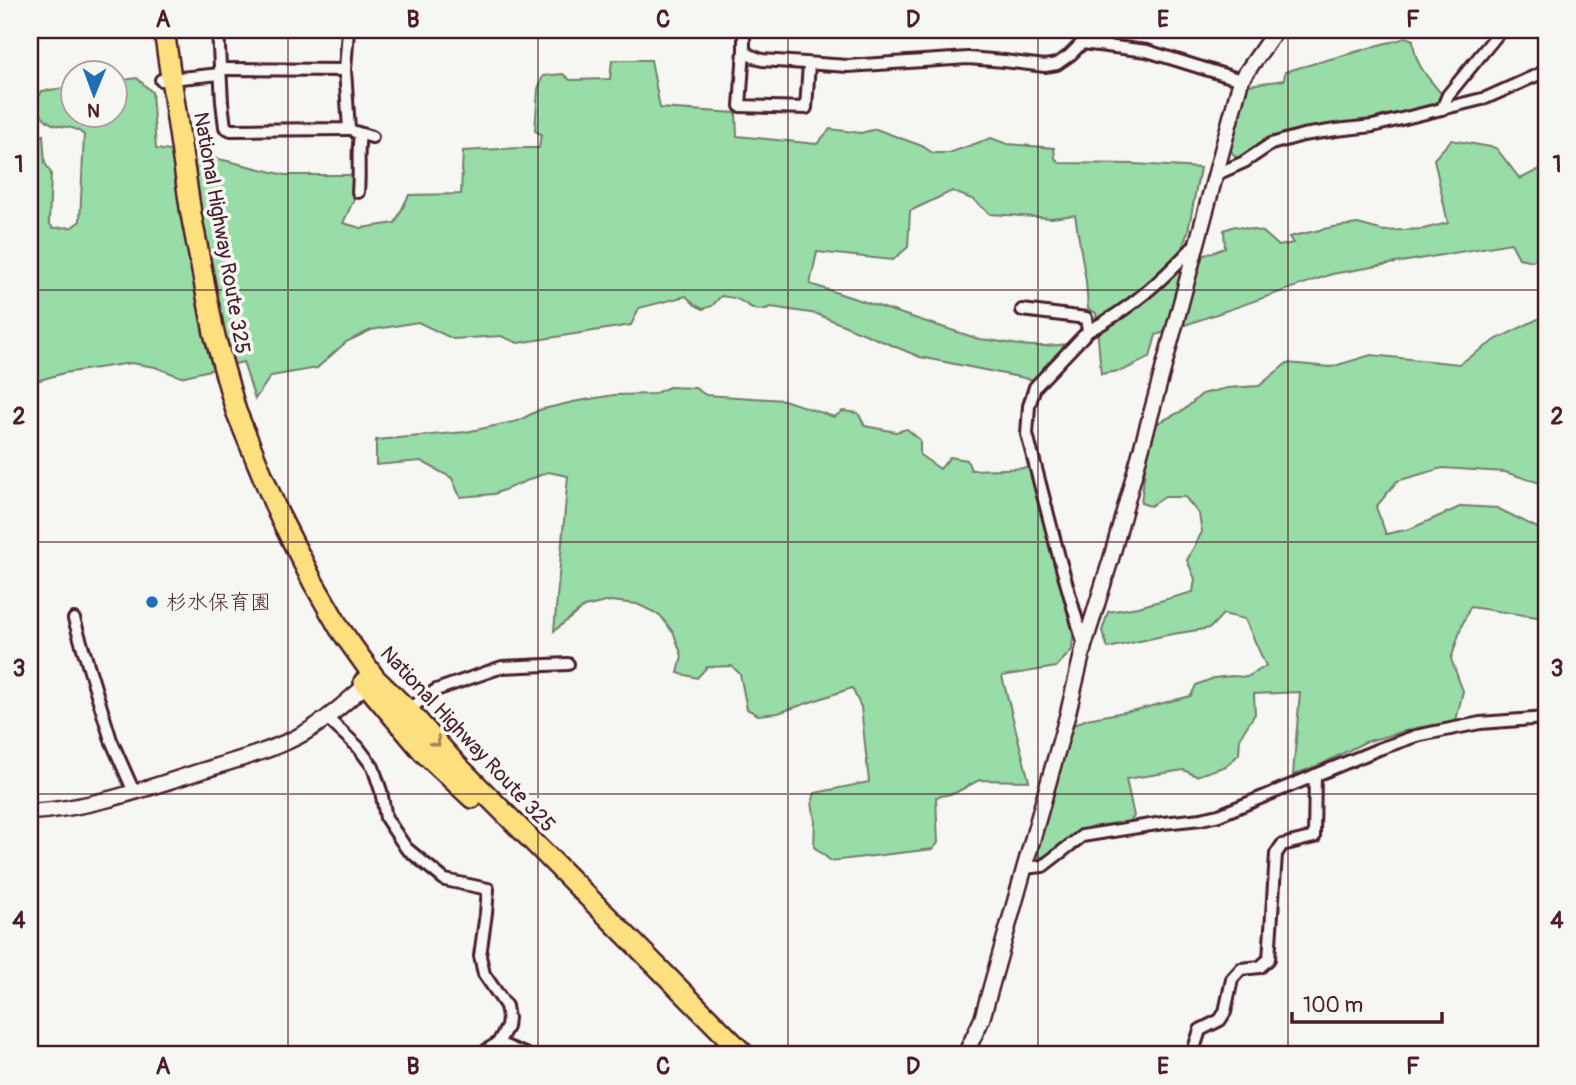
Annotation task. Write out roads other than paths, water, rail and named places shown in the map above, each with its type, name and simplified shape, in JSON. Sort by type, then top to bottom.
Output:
[{"type":"highway","name":"National Highway Route 325","points":[[153,30],[166,80]]},
{"type":"highway","name":"National Highway Route 325","points":[[164,30],[179,215],[198,316],[216,391],[262,511],[321,624],[370,681],[423,752],[539,864],[727,1055]]},
{"type":"highway","name":"National Highway Route 325","points":[[370,681],[408,710],[457,765],[745,1055]]},
{"type":"street","points":[[218,30],[225,127],[231,130],[354,131],[372,137]]},
{"type":"street","points":[[348,30],[345,70],[360,175],[358,192]]},
{"type":"street","points":[[744,30],[740,106],[806,108],[809,64]]},
{"type":"street","points":[[988,1055],[966,1053],[982,1019],[1241,80],[1276,30]]},
{"type":"street","points":[[1442,109],[1448,95],[1501,30]]},
{"type":"street","points":[[744,50],[762,60],[809,64],[848,66],[968,58],[1045,66],[1057,64],[1082,43],[1147,51],[1241,80]]},
{"type":"street","points":[[166,80],[220,72],[345,70]]},
{"type":"street","points":[[1215,176],[1244,162],[1270,144],[1314,133],[1373,126],[1486,98],[1546,71]]},
{"type":"street","points":[[1084,646],[1027,434],[1029,406],[1035,387],[1088,331],[1112,319],[1140,299],[1197,244]]},
{"type":"street","points":[[1022,310],[1086,318],[1088,331]]},
{"type":"street","points":[[74,619],[111,740],[134,792]]},
{"type":"street","points":[[408,710],[436,690],[502,667],[568,664]]},
{"type":"street","points":[[30,812],[104,801],[265,751],[298,736],[327,718],[370,681]]},
{"type":"street","points":[[327,718],[358,747],[373,767],[386,818],[406,848],[445,880],[488,889],[481,956],[484,974],[506,1006],[508,1018],[507,1027],[498,1043],[482,1055]]},
{"type":"street","points":[[1024,868],[1043,866],[1082,836],[1219,815],[1268,793],[1416,736],[1480,723],[1546,718]]},
{"type":"street","points":[[1192,1055],[1200,1030],[1220,1020],[1226,1012],[1232,979],[1241,969],[1260,967],[1269,959],[1276,854],[1282,845],[1314,837],[1315,775]]},
{"type":"street","points":[[498,1043],[527,1055]]},
{"type":"place","name":"杉水保育園","points":[[152,602]]}]
